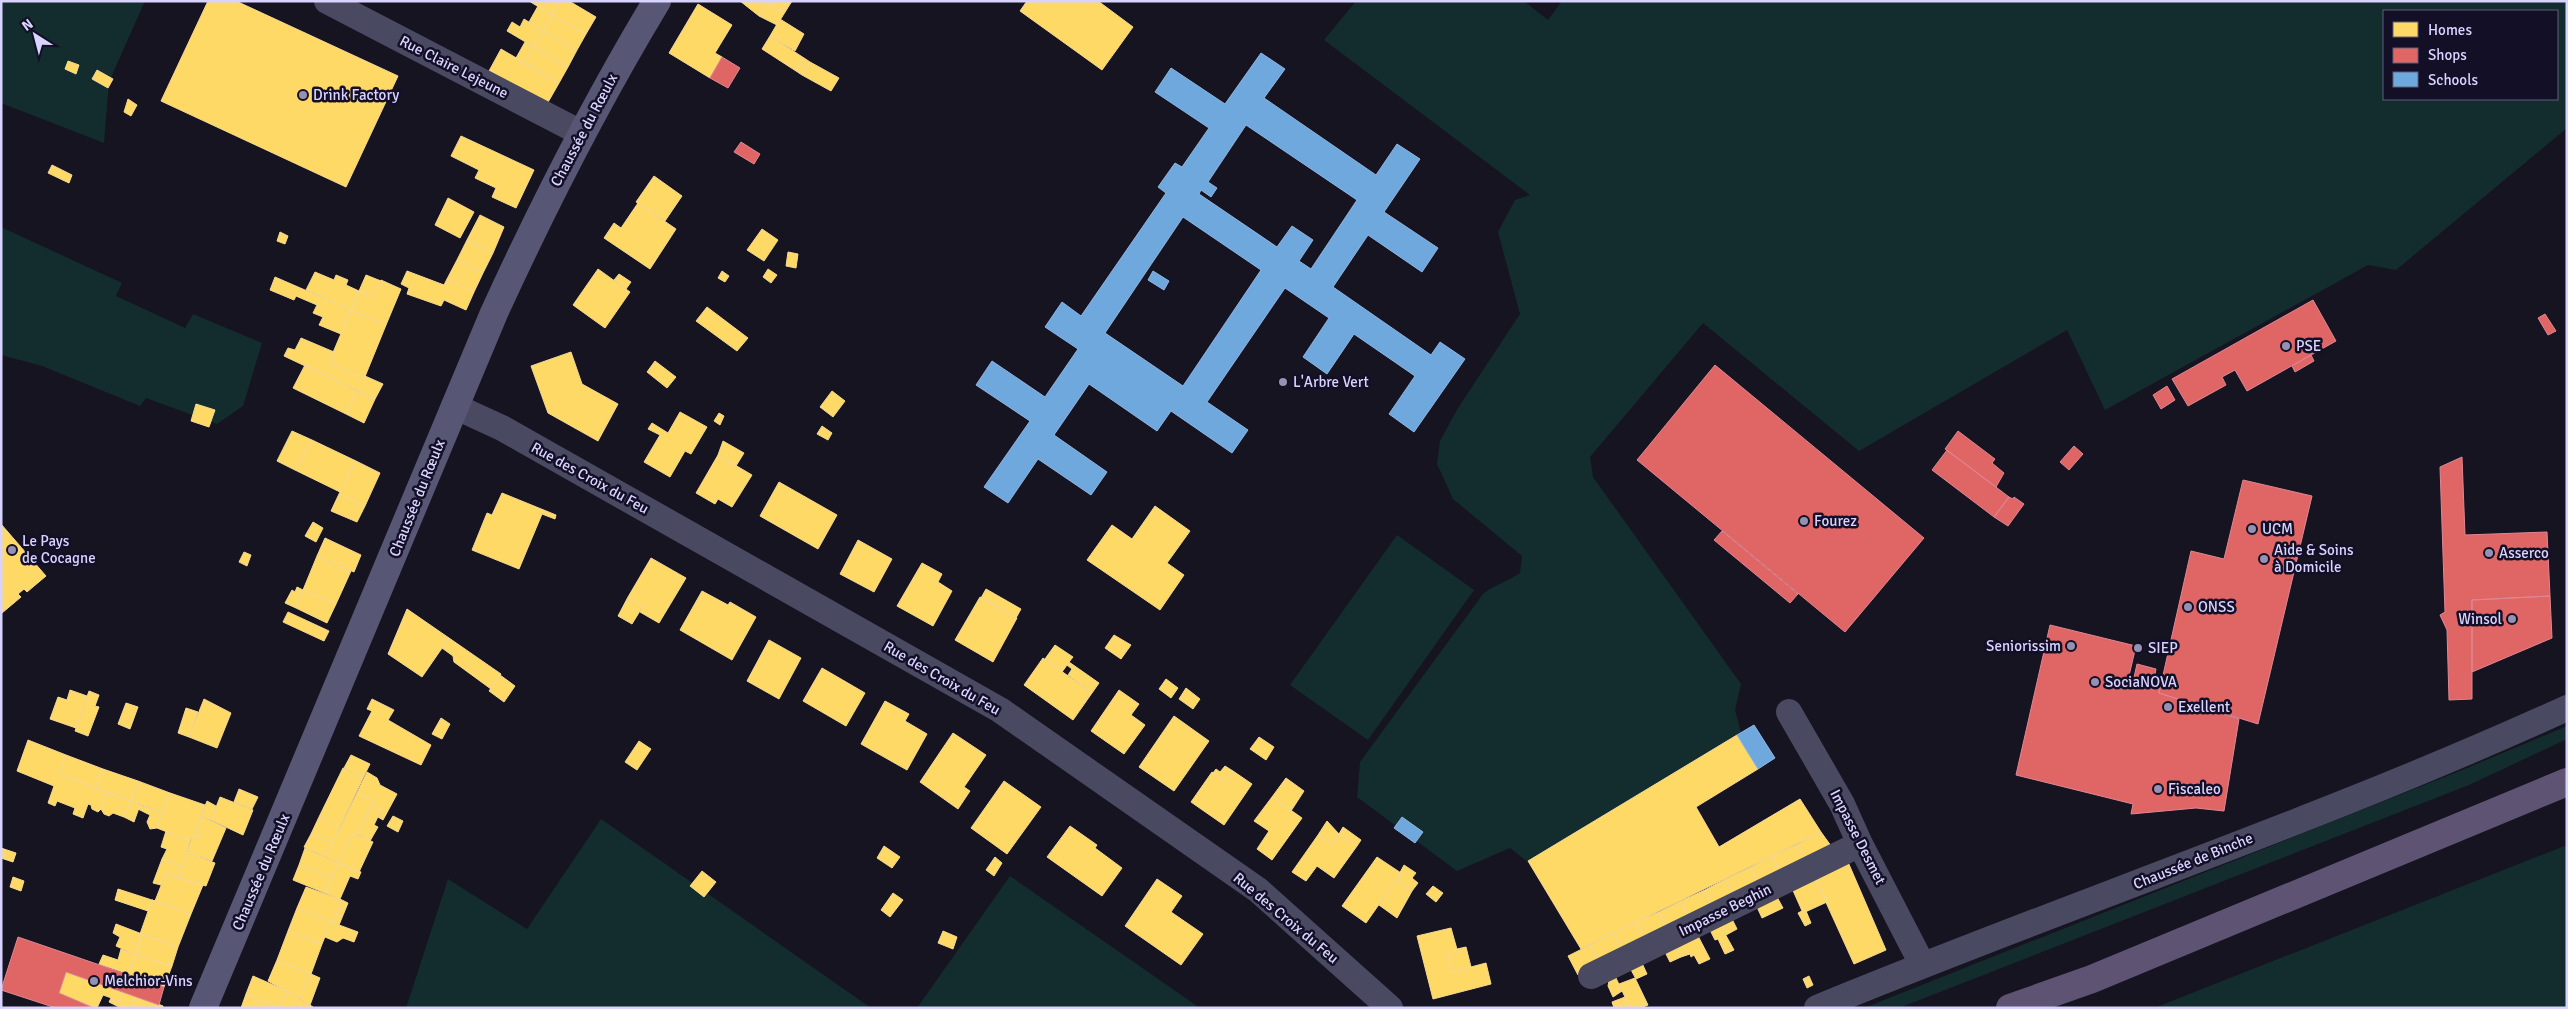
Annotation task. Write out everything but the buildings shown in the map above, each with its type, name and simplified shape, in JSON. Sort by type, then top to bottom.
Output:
[{"type":"main road","name":"Chaussée du Rœulx","points":[[203,1008],[454,406],[537,220],[581,133],[657,1]]},
{"type":"main road","points":[[2010,1008],[2092,979],[2567,782]]},
{"type":"main road","points":[[2037,1008],[2092,979]]},
{"type":"street","name":"Rue Claire Lejeune","points":[[327,1],[581,133]]},
{"type":"street","name":"Rue des Croix du Feu","points":[[454,406],[502,428],[1000,710],[1258,890],[1390,1008]]},
{"type":"street","name":"Chaussée de Binche","points":[[1817,1008],[1922,964],[2109,894],[2290,823],[2501,738],[2567,708]]},
{"type":"street","name":"Impasse Desmet","points":[[1789,712],[1842,804],[1860,844],[1922,964]]},
{"type":"street","name":"Impasse Beghin","points":[[1591,976],[1860,844]]},
{"type":"green space","points":[[1,1],[145,1],[109,82],[104,143],[1,103]]},
{"type":"green space","points":[[1356,1],[1524,1],[1548,20],[1562,1],[2567,1],[2567,128],[2396,270],[2368,265],[2105,410],[2067,330],[1859,451],[1703,323],[1590,457],[1593,477],[1741,684],[1735,710],[1742,736],[1546,876],[1510,848],[1457,871],[1357,797],[1360,762],[1483,594],[1520,573],[1522,556],[1453,499],[1437,464],[1440,441],[1458,408],[1520,314],[1498,232],[1515,200],[1530,195],[1324,40]]},
{"type":"green space","points":[[1,227],[122,283],[116,296],[185,328],[193,314],[262,343],[243,406],[217,424],[146,398],[140,406],[42,366],[1,355]]},
{"type":"green space","points":[[1397,535],[1474,590],[1368,740],[1290,685]]},
{"type":"green space","points":[[2567,726],[2567,739],[2469,785],[1899,1008],[1864,1008],[2462,770]]},
{"type":"green space","points":[[601,819],[871,1008],[406,1008],[448,879],[527,929]]},
{"type":"green space","points":[[2567,845],[2567,1008],[2154,1008]]},
{"type":"green space","points":[[1010,876],[1200,1008],[917,1008]]},
{"type":"place","name":"Drink Factory","points":[[303,95]]},
{"type":"place","name":"PSE","points":[[2286,346]]},
{"type":"place","name":"L'Arbre Vert","points":[[1283,382]]},
{"type":"place","name":"Fourez","points":[[1804,521]]},
{"type":"place","name":"UCM","points":[[2252,529]]},
{"type":"place","name":"Le Pays de Cocagne","points":[[12,550]]},
{"type":"place","name":"Asserco","points":[[2489,553]]},
{"type":"place","name":"Aide & Soins à Domicile","points":[[2264,559]]},
{"type":"place","name":"ONSS","points":[[2188,607]]},
{"type":"place","name":"Winsol","points":[[2512,619]]},
{"type":"place","name":"Seniorissim","points":[[2071,646]]},
{"type":"place","name":"SIEP","points":[[2138,648]]},
{"type":"place","name":"SociaNOVA","points":[[2095,682]]},
{"type":"place","name":"Exellent","points":[[2168,707]]},
{"type":"place","name":"Fiscaleo","points":[[2158,789]]},
{"type":"place","name":"Melchior-Vins","points":[[94,981]]}]
